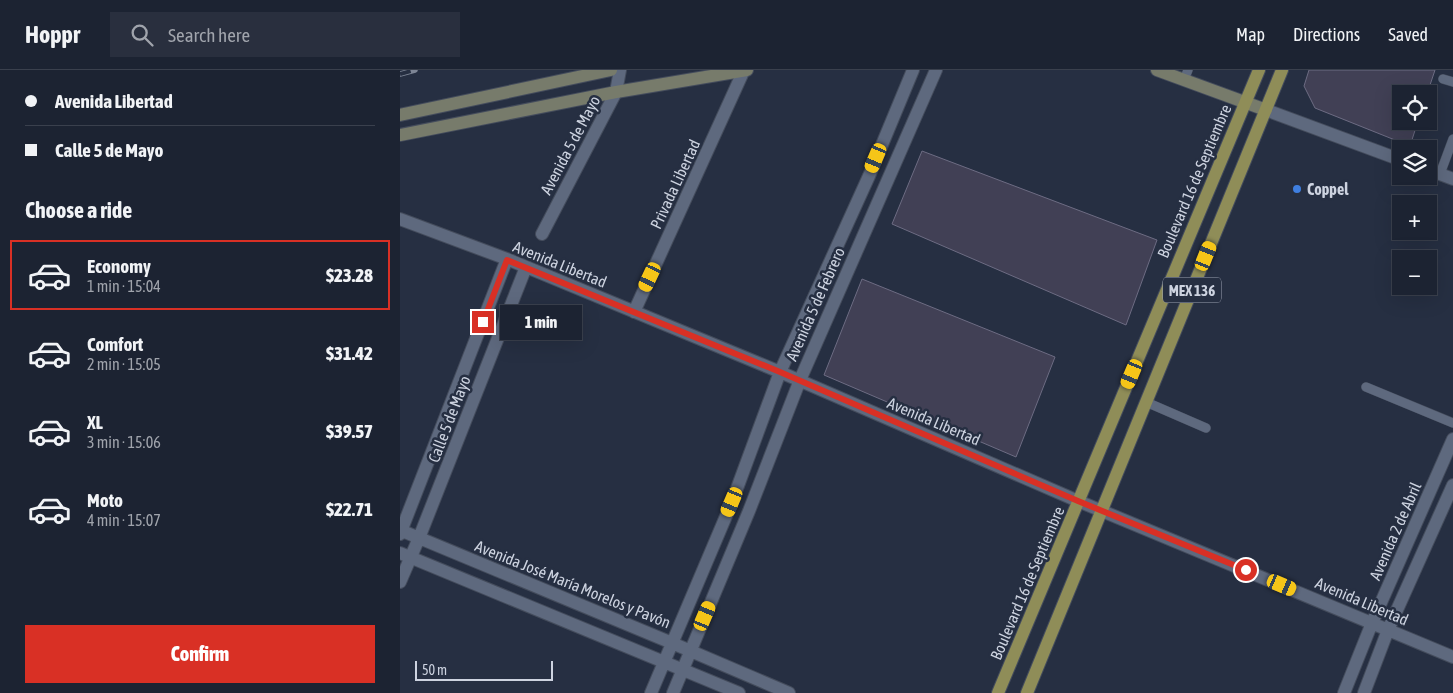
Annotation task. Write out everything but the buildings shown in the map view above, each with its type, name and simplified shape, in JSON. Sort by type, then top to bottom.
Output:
[{"type":"main road","points":[[400,115],[611,70]]},
{"type":"main road","points":[[400,135],[616,92],[745,70]]},
{"type":"main road","points":[[1157,70],[1186,75],[1266,110]]},
{"type":"main road","name":"Boulevard 16 de Septiembre","points":[[998,693],[1259,70]]},
{"type":"main road","name":"MEX 136","points":[[1027,693],[1282,70]]},
{"type":"street","name":"Avenida 5 de Mayo","points":[[542,234],[616,92],[620,70]]},
{"type":"street","name":"Privada Libertad","points":[[634,312],[745,70]]},
{"type":"street","name":"Avenida 5 de Febrero","points":[[651,693],[732,502],[780,372],[869,176],[914,70]]},
{"type":"street","name":"Avenida 5 de Febrero","points":[[673,693],[749,511],[800,380],[936,70]]},
{"type":"street","points":[[1266,110],[1392,157]]},
{"type":"street","points":[[1437,173],[1453,179]]},
{"type":"street","points":[[869,176],[886,185]]},
{"type":"street","name":"Avenida Libertad","points":[[400,219],[526,267],[800,380],[1078,501],[1453,657]]},
{"type":"street","name":"Calle 5 de Mayo","points":[[401,531],[507,260]]},
{"type":"street","name":"Calle 5 de Mayo","points":[[400,582],[406,555],[419,538],[526,267]]},
{"type":"street","points":[[470,353],[489,360]]},
{"type":"street","name":"Avenida 2 de Abril","points":[[1344,693],[1372,623],[1453,439]]},
{"type":"street","points":[[436,441],[454,448]]},
{"type":"street","points":[[1438,474],[1453,480]]},
{"type":"street","points":[[1364,693],[1388,630],[1453,485]]},
{"type":"street","points":[[732,502],[749,511]]},
{"type":"street","name":"Avenida José María Morelos y Pavón","points":[[401,531],[789,693]]},
{"type":"street","points":[[1405,548],[1421,556]]},
{"type":"street","points":[[406,555],[739,693]]},
{"type":"lane","points":[[1443,78],[1453,82]]},
{"type":"lane","points":[[1437,167],[1453,140]]},
{"type":"lane","points":[[1366,387],[1453,422]]},
{"type":"lane","points":[[1146,402],[1206,428]]},
{"type":"railway","points":[[400,74],[415,70]]},
{"type":"place","name":"Coppel","points":[[1297,189]]},
{"type":"route","points":[[483,322],[507,260],[780,372],[1078,501],[1246,570]]}]
